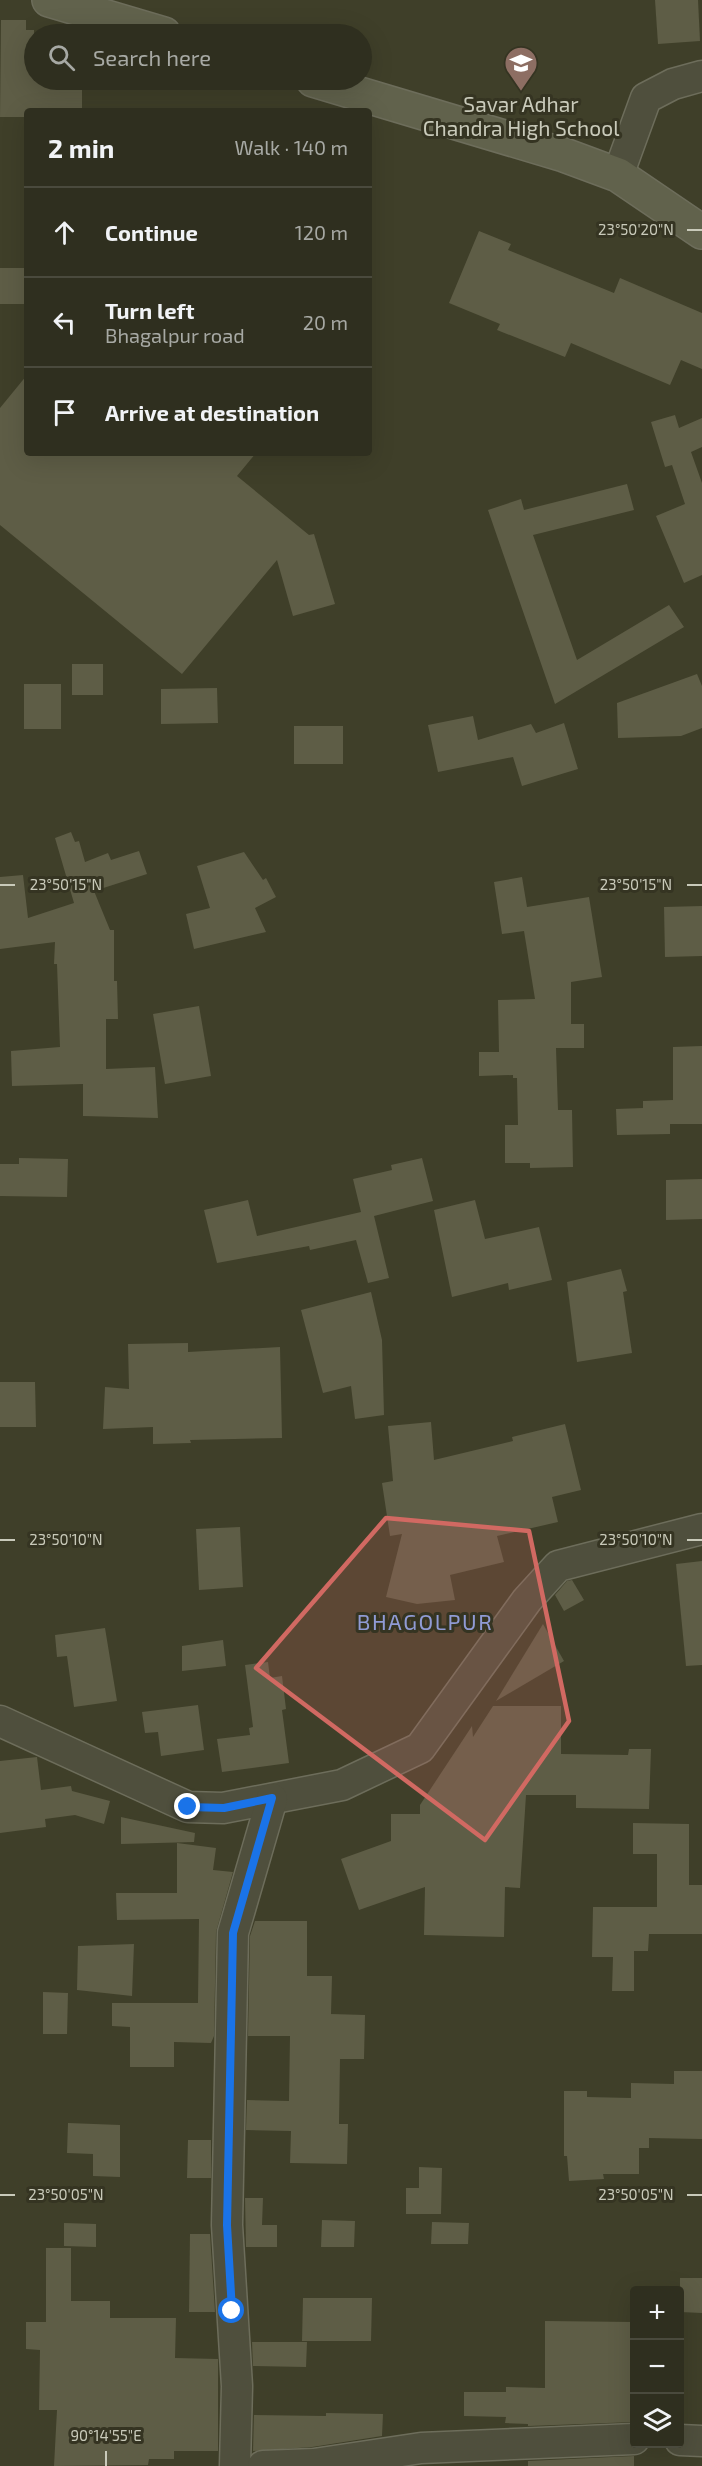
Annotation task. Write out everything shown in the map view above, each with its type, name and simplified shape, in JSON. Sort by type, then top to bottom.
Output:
[{"type":"street","points":[[49,0],[130,24]]},
{"type":"street","points":[[618,175],[646,98],[673,84],[702,76]]},
{"type":"street","points":[[346,90],[564,155],[618,175],[702,232]]},
{"type":"street","points":[[0,1721],[188,1807],[224,1808],[342,1785],[420,1748],[527,1600],[558,1566],[702,1529]]},
{"type":"street","points":[[235,2466],[237,2386],[227,2225],[233,1933],[272,1798]]},
{"type":"street","points":[[263,2466],[314,2464],[421,2448],[630,2439]]},
{"type":"street","points":[[684,2440],[702,2441]]},
{"type":"highlighted area","points":[[386,1518],[529,1531],[569,1721],[485,1840],[256,1668]]},
{"type":"building","points":[[655,0],[698,0],[700,41],[658,44]]},
{"type":"building","points":[[1,20],[26,20],[24,24],[24,90],[82,90],[82,108],[24,108],[24,117],[0,117]]},
{"type":"building","points":[[479,231],[511,244],[508,250],[614,293],[620,278],[702,313],[702,369],[681,360],[670,385],[571,343],[565,357],[497,330],[500,324],[449,303]]},
{"type":"building","points":[[0,268],[24,268],[24,304],[0,304]]},
{"type":"building","points":[[24,379],[24,456],[254,456],[237,476],[309,535],[314,534],[335,604],[293,616],[277,560],[182,674],[0,525],[0,408]]},
{"type":"building","points":[[675,415],[679,428],[702,418],[702,447],[691,452],[702,483],[702,575],[684,583],[656,516],[685,504],[672,465],[665,467],[651,422]]},
{"type":"building","points":[[627,484],[634,510],[533,535],[577,660],[669,605],[684,627],[555,704],[488,510],[521,499],[524,510]]},
{"type":"building","points":[[72,664],[103,664],[103,695],[72,695]]},
{"type":"building","points":[[697,674],[702,686],[702,728],[681,736],[618,738],[617,703]]},
{"type":"building","points":[[24,684],[61,684],[61,729],[24,729]]},
{"type":"building","points":[[217,688],[218,723],[161,724],[161,689]]},
{"type":"building","points":[[473,716],[478,740],[531,724],[536,733],[564,723],[578,769],[522,786],[513,757],[438,772],[428,725]]},
{"type":"building","points":[[294,726],[343,726],[343,764],[294,764]]},
{"type":"building","points":[[71,832],[75,842],[79,841],[85,862],[108,853],[111,860],[139,851],[147,874],[94,891],[110,930],[114,930],[114,981],[117,981],[118,1019],[106,1019],[106,1069],[155,1067],[158,1118],[83,1116],[83,1084],[12,1086],[11,1051],[60,1047],[57,964],[54,964],[55,942],[0,949],[0,877],[23,875],[28,918],[74,903],[55,838]]},
{"type":"building","points":[[244,852],[263,880],[266,878],[276,897],[255,908],[266,932],[194,949],[186,914],[210,908],[197,866]]},
{"type":"building","points":[[522,877],[527,907],[589,897],[602,977],[571,982],[571,1024],[584,1024],[584,1048],[556,1048],[558,1110],[572,1110],[573,1167],[530,1168],[530,1163],[505,1163],[505,1125],[518,1125],[517,1078],[513,1078],[513,1075],[479,1076],[479,1052],[499,1052],[498,1000],[535,999],[524,931],[502,934],[494,882]]},
{"type":"building","points":[[702,906],[702,956],[665,957],[664,907]]},
{"type":"building","points":[[199,1006],[211,1076],[165,1084],[153,1014]]},
{"type":"building","points":[[702,1046],[702,1124],[670,1124],[670,1134],[617,1135],[616,1109],[643,1108],[643,1101],[673,1100],[673,1047]]},
{"type":"building","points":[[19,1158],[68,1159],[67,1197],[0,1196],[0,1164],[19,1164]]},
{"type":"building","points":[[422,1158],[433,1201],[374,1216],[389,1278],[368,1283],[356,1240],[310,1250],[309,1246],[217,1263],[204,1210],[248,1200],[257,1236],[361,1212],[353,1179],[392,1170],[391,1165]]},
{"type":"building","points":[[702,1179],[702,1219],[666,1220],[666,1180]]},
{"type":"building","points":[[475,1200],[485,1239],[539,1227],[552,1280],[509,1290],[508,1283],[452,1297],[434,1210]]},
{"type":"building","points":[[621,1269],[627,1291],[623,1292],[632,1353],[577,1362],[567,1282]]},
{"type":"building","points":[[371,1292],[382,1340],[384,1415],[355,1419],[351,1386],[323,1393],[301,1310]]},
{"type":"building","points":[[188,1343],[188,1352],[280,1347],[282,1438],[190,1440],[191,1443],[153,1444],[153,1427],[103,1429],[105,1387],[129,1389],[128,1344]]},
{"type":"building","points":[[0,1382],[35,1382],[36,1427],[0,1427]]},
{"type":"building","points":[[431,1422],[434,1460],[513,1441],[512,1437],[565,1424],[581,1490],[552,1497],[558,1522],[497,1536],[504,1562],[450,1575],[455,1600],[417,1604],[386,1597],[402,1534],[390,1536],[382,1483],[393,1481],[388,1426]]},
{"type":"building","points":[[240,1527],[243,1587],[199,1590],[196,1529]]},
{"type":"building","points":[[702,1561],[702,1665],[686,1666],[676,1564]]},
{"type":"building","points":[[572,1580],[584,1600],[564,1611],[555,1595],[567,1581]]},
{"type":"building","points":[[543,1624],[564,1661],[496,1701]]},
{"type":"building","points":[[105,1628],[117,1701],[74,1707],[67,1656],[57,1657],[55,1635]]},
{"type":"building","points":[[223,1640],[226,1666],[182,1671],[182,1646]]},
{"type":"building","points":[[268,1662],[270,1678],[282,1676],[286,1709],[282,1710],[289,1763],[222,1772],[217,1739],[250,1735],[249,1728],[253,1727],[245,1665]]},
{"type":"building","points":[[198,1705],[204,1750],[161,1756],[158,1732],[145,1733],[142,1712]]},
{"type":"building","points":[[493,1706],[561,1706],[561,1754],[628,1755],[629,1749],[651,1749],[649,1809],[576,1808],[576,1795],[526,1795],[520,1888],[505,1887],[504,1937],[424,1935],[425,1887],[359,1910],[341,1859],[391,1841],[391,1814],[420,1814],[420,1805],[472,1726],[473,1737]]},
{"type":"building","points":[[37,1757],[41,1790],[71,1786],[72,1791],[110,1801],[104,1824],[75,1815],[45,1819],[46,1827],[0,1833],[0,1761]]},
{"type":"building","points":[[121,1817],[195,1833],[194,1842],[121,1844]]},
{"type":"building","points":[[633,1823],[689,1824],[689,1885],[702,1885],[702,1934],[649,1934],[648,1951],[634,1951],[634,1991],[612,1991],[613,1957],[592,1957],[593,1907],[657,1907],[657,1854],[633,1854]]},
{"type":"building","points":[[177,1843],[216,1848],[213,1870],[233,1872],[216,1932],[214,2036],[211,2043],[174,2042],[174,2067],[130,2067],[130,2027],[112,2026],[112,2003],[198,2003],[199,1919],[117,1920],[116,1893],[177,1893]]},
{"type":"building","points":[[255,1921],[307,1921],[307,1976],[332,1976],[331,2014],[365,2015],[364,2059],[340,2059],[339,2124],[348,2124],[347,2164],[290,2163],[291,2131],[246,2130],[247,2100],[289,2101],[290,2036],[248,2036],[250,1936]]},
{"type":"building","points":[[134,1944],[132,1996],[77,1990],[78,1946]]},
{"type":"building","points":[[43,1992],[68,1993],[67,2034],[43,2034]]},
{"type":"building","points":[[674,2071],[702,2071],[702,2139],[649,2138],[649,2148],[639,2148],[639,2174],[603,2174],[604,2179],[569,2181],[567,2156],[564,2156],[564,2091],[587,2091],[587,2097],[631,2098],[631,2083],[674,2084]]},
{"type":"building","points":[[68,2123],[120,2125],[120,2177],[93,2176],[93,2154],[67,2153]]},
{"type":"building","points":[[188,2140],[211,2140],[211,2178],[187,2178]]},
{"type":"building","points":[[419,2167],[442,2168],[441,2214],[406,2214],[406,2188],[419,2188]]},
{"type":"building","points":[[245,2198],[263,2198],[262,2225],[277,2225],[277,2247],[246,2247]]},
{"type":"building","points":[[322,2220],[355,2221],[354,2247],[321,2247]]},
{"type":"building","points":[[432,2222],[469,2223],[468,2244],[431,2244]]},
{"type":"building","points":[[64,2223],[96,2224],[96,2247],[64,2246]]},
{"type":"building","points":[[190,2234],[210,2234],[215,2312],[189,2312]]},
{"type":"building","points":[[46,2248],[71,2248],[71,2301],[110,2301],[110,2318],[176,2318],[175,2358],[218,2359],[218,2451],[174,2451],[174,2459],[149,2459],[148,2465],[54,2466],[57,2410],[39,2410],[40,2350],[26,2349],[26,2322],[46,2322]]},
{"type":"building","points":[[680,2278],[702,2278],[702,2313],[684,2312],[684,2286],[680,2286]]},
{"type":"building","points":[[303,2298],[372,2298],[371,2341],[302,2341]]},
{"type":"building","points":[[545,2321],[630,2322],[630,2422],[528,2426],[528,2424],[505,2423],[506,2417],[464,2416],[464,2392],[506,2392],[506,2387],[545,2388]]},
{"type":"building","points":[[252,2342],[307,2342],[306,2367],[253,2366]]},
{"type":"building","points":[[326,2413],[383,2414],[382,2436],[312,2447],[253,2451],[254,2415],[326,2416]]},
{"type":"building","points":[[634,2456],[634,2466],[528,2466],[528,2461]]},
{"type":"place","name":"Savar Adhar Chandra High School","points":[[521,92]]},
{"type":"district","name":"BHAGOLPUR","points":[[425,1622]]},
{"type":"route","points":[[188,1807],[224,1808],[272,1798],[233,1933],[227,2225],[232,2311]]}]
